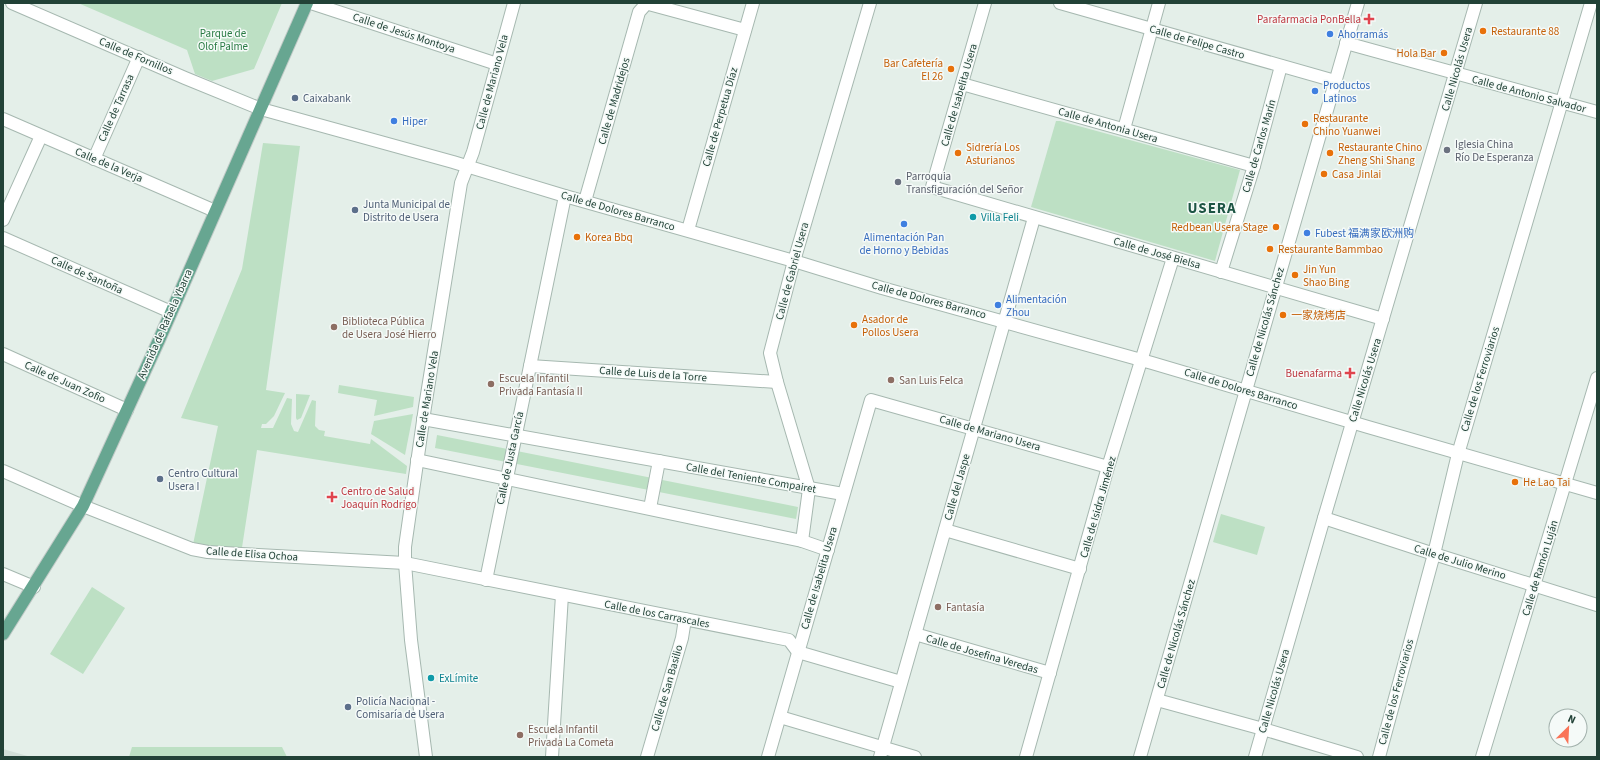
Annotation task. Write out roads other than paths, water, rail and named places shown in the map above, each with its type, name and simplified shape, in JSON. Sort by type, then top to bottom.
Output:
[{"type":"main road","name":"Avenida de Rafaela Ybarra","points":[[3,634],[34,587],[83,506],[308,3]]},
{"type":"street","name":"Calle de Fornillos","points":[[12,3],[261,109]]},
{"type":"street","name":"Calle de Jesús Montoya","points":[[311,3],[497,64]]},
{"type":"street","name":"Calle de Mariano Vela","points":[[426,757],[415,672],[405,563],[405,547],[423,419],[461,183],[473,152],[514,3]]},
{"type":"street","points":[[646,3],[746,30]]},
{"type":"street","name":"Calle de Madridejos","points":[[585,201],[639,12],[646,3]]},
{"type":"street","name":"Calle de Perpetua Díaz","points":[[688,230],[753,3]]},
{"type":"street","name":"Calle de Gabriel Usera","points":[[802,540],[808,489],[776,382],[770,353],[794,261],[870,3]]},
{"type":"street","name":"Calle de Isabelita Usera","points":[[932,187],[985,3]]},
{"type":"street","name":"Calle de Felipe Castro","points":[[1060,3],[1335,81]]},
{"type":"street","points":[[1124,129],[1159,3]]},
{"type":"street","name":"Calle de Nicolás Sánchez","points":[[1140,757],[1358,3]]},
{"type":"street","name":"Calle Nicolás Usera","points":[[1255,757],[1476,3]]},
{"type":"street","name":"Calle de los Ferroviarios","points":[[1379,757],[1434,554],[1458,454],[1592,3]]},
{"type":"street","name":"Calle de Antonio Salvador","points":[[1346,43],[1597,112]]},
{"type":"street","name":"Calle de Tarrasa","points":[[94,159],[139,57]]},
{"type":"street","name":"Calle de Carlos Marín","points":[[1221,272],[1254,166],[1281,66]]},
{"type":"street","name":"Calle de Antonia Usera","points":[[962,84],[1254,166]]},
{"type":"street","name":"Calle de Dolores Barranco","points":[[261,109],[468,166],[565,196],[688,230],[882,288],[1142,360],[1458,454],[1597,493]]},
{"type":"street","name":"Calle de la Verja","points":[[3,119],[216,210]]},
{"type":"street","points":[[3,220],[41,136]]},
{"type":"street","name":"Calle de José Bielsa","points":[[932,187],[1034,218],[1383,318]]},
{"type":"street","name":"Calle de Justa García","points":[[486,580],[565,196]]},
{"type":"street","name":"Calle del Jaspe","points":[[881,752],[1034,218]]},
{"type":"street","name":"Calle de Santoña","points":[[3,238],[171,312]]},
{"type":"street","name":"Calle de Isidra Jiménez","points":[[1026,757],[1108,467],[1173,258]]},
{"type":"street","name":"Calle de Juan Zofio","points":[[3,354],[127,410]]},
{"type":"street","name":"Calle de Luis de la Torre","points":[[530,366],[776,382]]},
{"type":"street","name":"Calle de Ramón Luján","points":[[1482,757],[1597,378]]},
{"type":"street","name":"Calle de Isabelita Usera","points":[[768,757],[871,400]]},
{"type":"street","name":"Calle de Mariano Usera","points":[[871,400],[1108,467]]},
{"type":"street","name":"Calle del Teniente Compairet","points":[[423,419],[808,489],[843,494]]},
{"type":"street","points":[[418,460],[802,540],[828,550]]},
{"type":"street","points":[[650,508],[659,462]]},
{"type":"street","name":"Calle de Elisa Ochoa","points":[[3,471],[83,506],[192,549],[208,552],[405,563]]},
{"type":"street","name":"Calle de Julio Merino","points":[[1324,518],[1597,605]]},
{"type":"street","points":[[944,530],[1080,569]]},
{"type":"street","name":"Calle de los Carrascales","points":[[405,563],[788,640],[798,652],[901,682]]},
{"type":"street","points":[[3,574],[34,587]]},
{"type":"street","points":[[552,757],[562,595]]},
{"type":"street","name":"Calle de San Basilio","points":[[647,757],[682,638],[685,619]]},
{"type":"street","name":"Calle de Josefina Veredas","points":[[915,634],[1050,674]]},
{"type":"street","points":[[1156,700],[1263,729],[1357,757]]},
{"type":"street","points":[[780,717],[881,752],[915,757]]},
{"type":"place","name":"Parafarmacia PonBella","points":[[1369,19]]},
{"type":"place","name":"Restaurante 88","points":[[1483,31]]},
{"type":"place","name":"Ahorramás","points":[[1330,34]]},
{"type":"place","name":"Hola Bar","points":[[1444,53]]},
{"type":"place","name":"Bar Cafetería El 26","points":[[951,69]]},
{"type":"place","name":"Productos Latinos","points":[[1315,91]]},
{"type":"place","name":"Caixabank","points":[[295,98]]},
{"type":"place","name":"Hiper","points":[[394,121]]},
{"type":"place","name":"Restaurante Chino Yuanwei","points":[[1305,124]]},
{"type":"place","name":"Iglesia China Río De Esperanza","points":[[1447,150]]},
{"type":"place","name":"Sidrería Los Asturianos","points":[[958,153]]},
{"type":"place","name":"Restaurante Chino Zheng Shi Shang","points":[[1330,153]]},
{"type":"place","name":"Casa Jinlai","points":[[1324,174]]},
{"type":"place","name":"Parroquia Transfiguración del Señor","points":[[898,182]]},
{"type":"place","name":"Junta Municipal de Distrito de Usera","points":[[355,210]]},
{"type":"place","name":"Villa Feli","points":[[973,217]]},
{"type":"place","name":"Alimentación Pan de Horno y Bebidas","points":[[904,224]]},
{"type":"place","name":"Redbean Usera Stage","points":[[1276,227]]},
{"type":"place","name":"Fubest 福满家欧洲购","points":[[1307,233]]},
{"type":"place","name":"Korea Bbq","points":[[577,237]]},
{"type":"place","name":"Restaurante Bammbao","points":[[1270,249]]},
{"type":"place","name":"Jin Yun Shao Bing","points":[[1295,275]]},
{"type":"place","name":"Alimentación Zhou","points":[[998,305]]},
{"type":"place","name":"一家烧烤店","points":[[1283,315]]},
{"type":"place","name":"Asador de Pollos Usera","points":[[854,325]]},
{"type":"place","name":"Biblioteca Pública de Usera José Hierro","points":[[334,327]]},
{"type":"place","name":"Buenafarma","points":[[1350,373]]},
{"type":"place","name":"San Luis Felca","points":[[891,380]]},
{"type":"place","name":"Escuela Infantil Privada Fantasía II","points":[[491,384]]},
{"type":"place","name":"Centro Cultural Usera I","points":[[160,479]]},
{"type":"place","name":"He Lao Tai","points":[[1515,482]]},
{"type":"place","name":"Centro de Salud Joaquín Rodrigo","points":[[332,497]]},
{"type":"place","name":"Fantasía","points":[[938,607]]},
{"type":"place","name":"ExLímite","points":[[431,678]]},
{"type":"place","name":"Policía Nacional - Comisaría de Usera","points":[[348,707]]},
{"type":"place","name":"Escuela Infantil Privada La Cometa","points":[[520,735]]},
{"type":"district","name":"USERA","points":[[1212,208]]},
{"type":"park label","name":"Parque de Olof Palme","points":[[223,39]]}]
